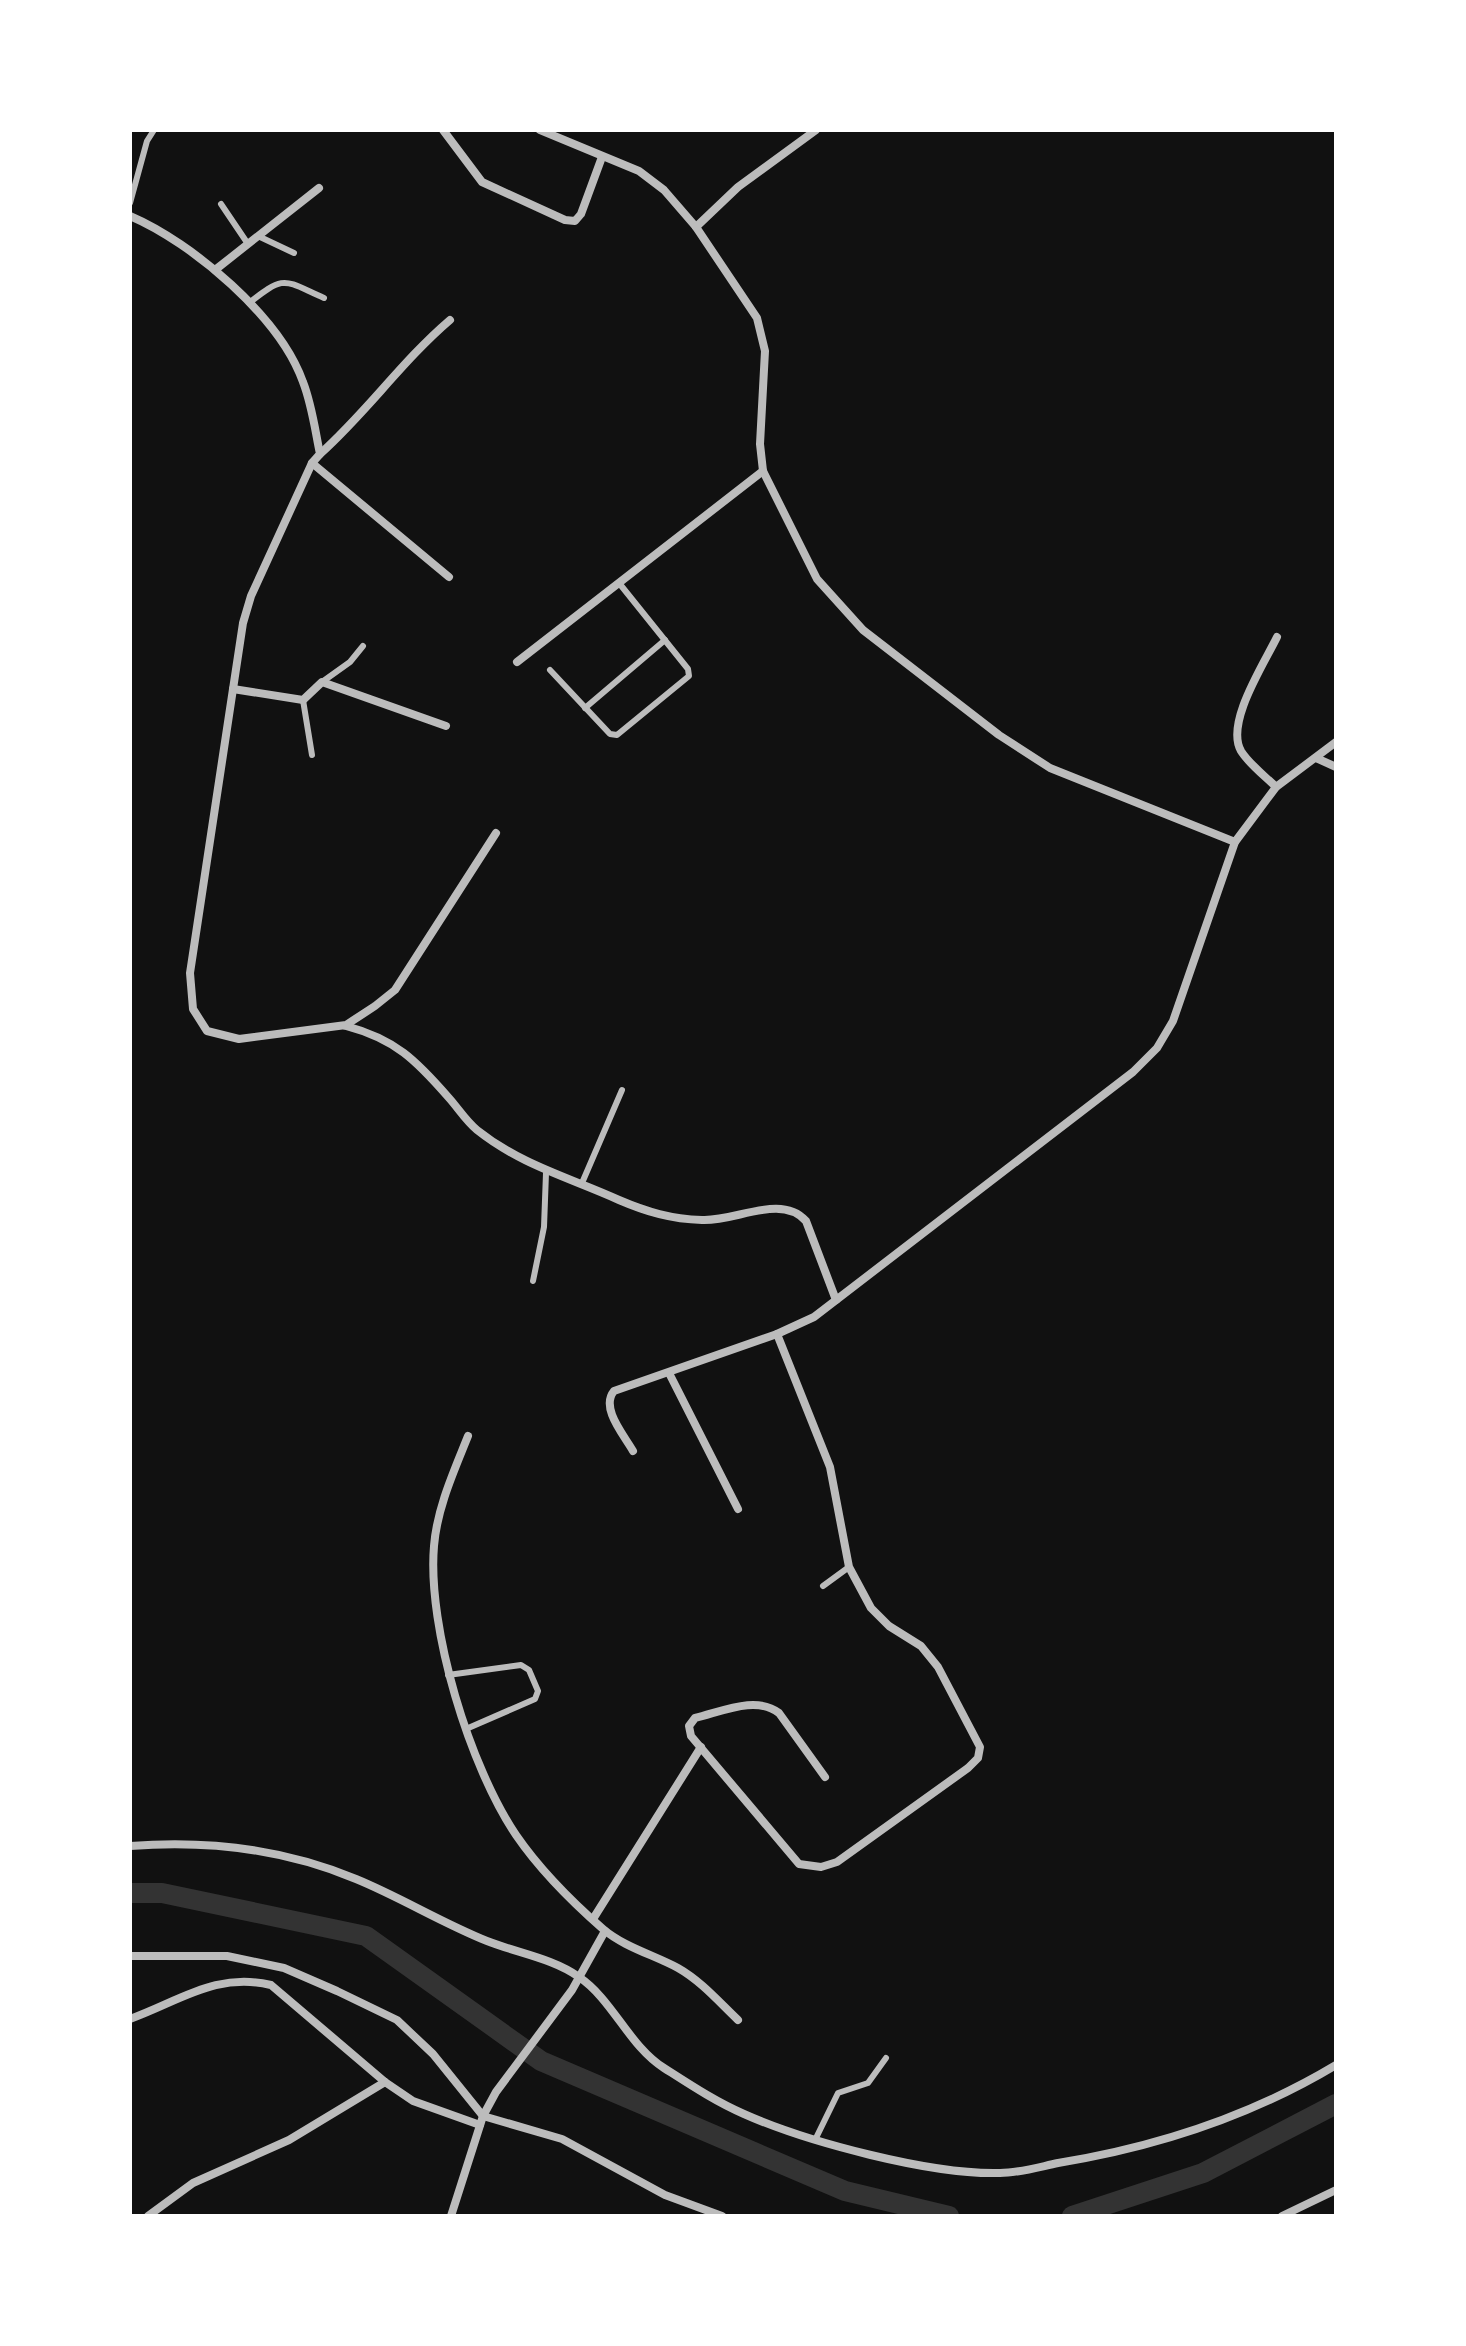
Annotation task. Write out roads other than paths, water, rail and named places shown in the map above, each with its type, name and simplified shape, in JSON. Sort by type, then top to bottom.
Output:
[{"type":"street","points":[[443,130],[482,182],[565,220],[575,221],[581,214],[602,157]]},
{"type":"street","points":[[540,130],[639,171],[664,190],[696,227],[757,318],[765,351],[760,444],[763,471],[817,579],[863,630],[999,735],[1050,768],[1235,842]]},
{"type":"street","points":[[696,227],[738,187],[816,130]]},
{"type":"street","points":[[215,270],[319,188]]},
{"type":"street","points":[[130,216],[195,252],[249,303],[274,333],[303,380],[320,454]]},
{"type":"street","points":[[450,320],[407,357],[367,409],[312,463],[251,596],[233,689],[190,973],[193,1009],[207,1031],[239,1039],[346,1025],[379,1035],[413,1057],[474,1127],[546,1173],[582,1183],[650,1213],[707,1221],[778,1208],[798,1212],[806,1221],[836,1300]]},
{"type":"street","points":[[312,463],[449,577]]},
{"type":"street","points":[[517,662],[763,471]]},
{"type":"street","points":[[1276,787],[1241,752],[1236,736],[1238,719],[1277,637]]},
{"type":"street","points":[[233,689],[303,700],[322,682],[446,726]]},
{"type":"street","points":[[633,1451],[608,1407],[608,1398],[614,1391],[777,1334],[814,1317],[1133,1072],[1157,1048],[1173,1021],[1235,842],[1276,787],[1336,742]]},
{"type":"street","points":[[1316,758],[1336,767]]},
{"type":"street","points":[[346,1025],[395,990],[496,833]]},
{"type":"street","points":[[777,1334],[830,1467],[849,1567],[871,1608],[889,1626],[921,1646],[938,1667],[980,1747],[978,1758],[837,1862],[821,1867],[799,1864],[691,1736],[689,1726],[695,1718],[758,1704],[770,1706],[779,1713],[825,1777]]},
{"type":"street","points":[[669,1373],[738,1509]]},
{"type":"street","points":[[468,1436],[444,1498],[434,1546],[436,1602],[448,1675],[466,1729],[515,1834],[553,1882],[605,1931],[680,1969],[738,2020]]},
{"type":"street","points":[[593,1919],[701,1747]]},
{"type":"street","points":[[130,1846],[177,1842],[252,1849],[300,1860],[354,1878],[485,1941],[551,1963],[580,1977],[659,2065],[744,2114],[816,2138],[940,2169],[1001,2173],[1089,2158],[1230,2118],[1294,2090],[1336,2065]]},
{"type":"street","points":[[451,2216],[482,2121],[496,2092],[572,1990],[605,1931]]},
{"type":"street","points":[[130,1956],[227,1956],[284,1968],[337,1991],[397,2020],[433,2054],[482,2121]]},
{"type":"street","points":[[130,2019],[213,1983],[247,1980],[271,1985],[385,2082],[413,2101],[562,2139],[665,2195],[722,2216]]},
{"type":"street","points":[[155,2214],[193,2183],[289,2140],[385,2082]]},
{"type":"street","points":[[1282,2216],[1336,2190]]},
{"type":"lane","points":[[130,203],[147,141],[154,130]]},
{"type":"lane","points":[[221,204],[248,244]]},
{"type":"lane","points":[[258,236],[294,253]]},
{"type":"lane","points":[[249,303],[276,281],[287,282],[324,298]]},
{"type":"lane","points":[[550,670],[610,734],[617,735],[689,676],[688,669],[619,583]]},
{"type":"lane","points":[[585,708],[665,640]]},
{"type":"lane","points":[[322,682],[350,662],[363,646]]},
{"type":"lane","points":[[303,700],[312,755]]},
{"type":"lane","points":[[582,1183],[622,1090]]},
{"type":"lane","points":[[533,1281],[544,1227],[546,1173]]},
{"type":"lane","points":[[823,1586],[849,1567]]},
{"type":"lane","points":[[448,1675],[521,1665],[529,1670],[538,1691],[535,1699],[466,1729]]},
{"type":"lane","points":[[816,2138],[838,2093],[868,2083],[886,2058]]},
{"type":"waterway","points":[[130,1893],[162,1893],[366,1936],[541,2061],[845,2191],[949,2216]]},
{"type":"waterway","points":[[1072,2216],[1203,2173],[1336,2104]]}]
